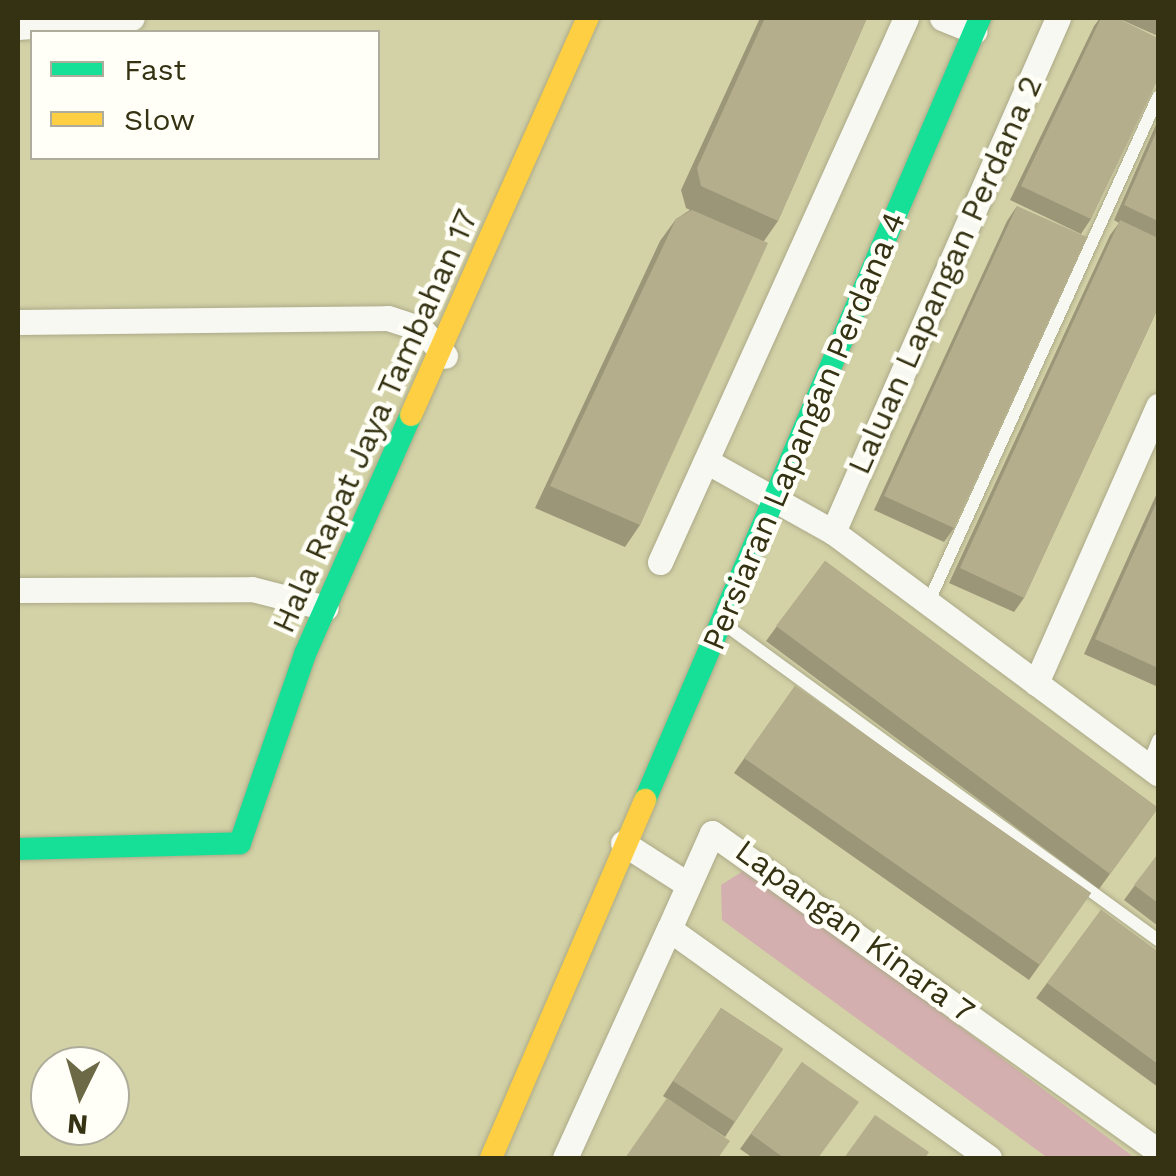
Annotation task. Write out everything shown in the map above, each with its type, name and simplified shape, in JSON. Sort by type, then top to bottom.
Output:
[{"type":"street","points":[[18,26],[132,18]]},
{"type":"street","name":"Hala Rapat Jaya Tambahan 17","points":[[18,849],[227,848],[247,829],[270,743],[326,608],[445,356],[588,18]]},
{"type":"street","points":[[660,562],[906,18]]},
{"type":"street","points":[[942,18],[978,24]]},
{"type":"street","name":"Laluan Lapangan Perdana 2","points":[[833,532],[1058,18]]},
{"type":"street","name":"Persiaran Lapangan Perdana 4","points":[[490,1158],[978,24]]},
{"type":"street","points":[[18,322],[388,318],[421,330],[445,356]]},
{"type":"street","points":[[1036,683],[1158,406]]},
{"type":"street","points":[[706,460],[777,495],[833,532],[1153,769]]},
{"type":"street","points":[[18,590],[252,588],[326,608]]},
{"type":"street","name":"Lapangan Kinara 7","points":[[565,1158],[703,842],[712,833],[728,838],[1158,1151]]},
{"type":"street","points":[[623,844],[687,884]]},
{"type":"street","points":[[668,929],[988,1158]]},
{"type":"lane","points":[[929,601],[1158,97]]},
{"type":"lane","points":[[723,623],[1158,940]]},
{"type":"lane","points":[[1153,769],[1158,740]]},
{"type":"shaded area","points":[[748,868],[1135,1158],[1048,1158],[722,920],[721,885]]},
{"type":"building","points":[[765,18],[867,18],[778,221],[701,186],[697,168]]},
{"type":"building","points":[[1101,18],[1117,18],[1158,38],[1158,79],[1091,219],[1021,186]]},
{"type":"building","points":[[1158,128],[1158,221],[1124,205]]},
{"type":"building","points":[[1017,206],[1087,237],[954,528],[884,496]]},
{"type":"building","points":[[692,210],[768,243],[640,525],[550,486],[676,219]]},
{"type":"building","points":[[1120,220],[1158,238],[1158,308],[1024,598],[960,568]]},
{"type":"building","points":[[1158,499],[1158,668],[1095,639]]},
{"type":"building","points":[[825,561],[1158,808],[1110,874],[776,626]]},
{"type":"building","points":[[795,686],[1091,893],[1040,965],[744,758]]},
{"type":"building","points":[[1158,854],[1158,903],[1134,885]]},
{"type":"building","points":[[1101,910],[1158,952],[1158,1064],[1047,983]]},
{"type":"building","points":[[721,1008],[783,1049],[735,1122],[673,1081]]},
{"type":"building","points":[[802,1062],[859,1102],[818,1158],[784,1158],[751,1134]]},
{"type":"building","points":[[667,1098],[730,1141],[718,1158],[625,1158]]},
{"type":"building","points":[[875,1115],[929,1152],[925,1158],[844,1158]]},
{"type":"traffic: fast","points":[[645,800],[980,18]]},
{"type":"traffic: fast","points":[[18,849],[240,843],[305,654],[411,415]]},
{"type":"traffic: slow","points":[[411,415],[588,18]]},
{"type":"traffic: slow","points":[[491,1158],[645,800]]}]
